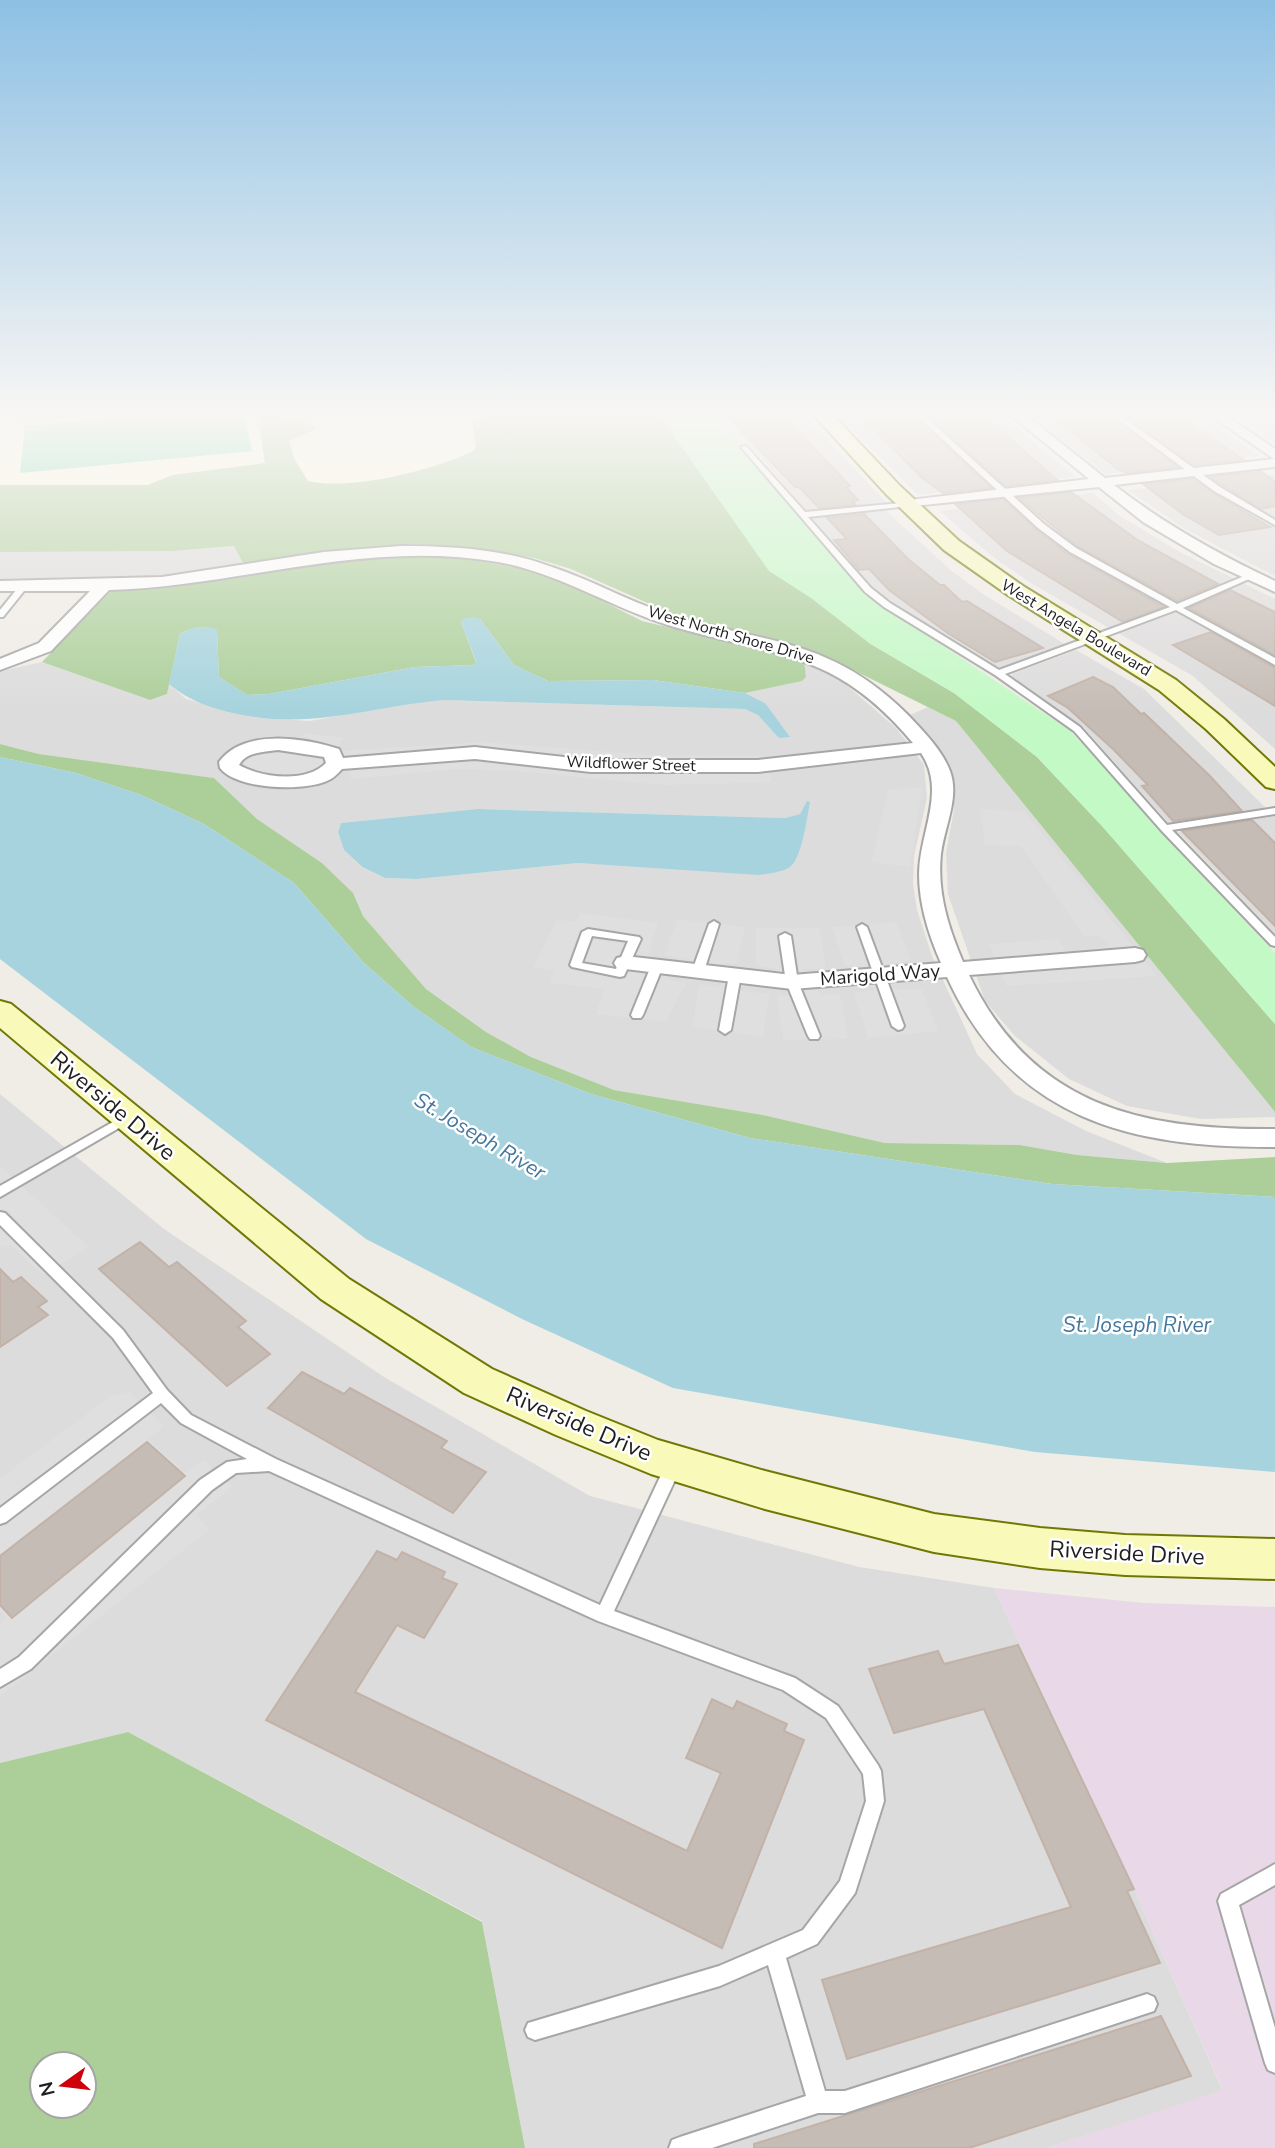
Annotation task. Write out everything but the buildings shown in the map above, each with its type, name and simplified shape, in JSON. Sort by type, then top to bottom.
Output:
[{"type":"street","name":"West Angela Boulevard","points":[[917,512],[943,539],[969,560],[1032,604],[1176,691],[1275,781]]},
{"type":"street","points":[[1139,512],[1176,536],[1275,587]]},
{"type":"street","name":"West North Shore Drive","points":[[0,586],[103,587],[185,580],[370,552],[445,551],[516,560],[568,576],[664,618],[779,646],[832,666],[860,682],[902,720],[925,747],[942,774],[944,793],[933,836],[930,890],[936,920],[954,970],[986,1031],[1012,1060],[1048,1089],[1108,1117],[1150,1130],[1196,1138],[1275,1138]]},
{"type":"street","points":[[0,665],[45,647],[103,587]]},
{"type":"street","name":"Wildflower Street","points":[[336,764],[332,753],[320,748],[260,746],[235,753],[229,762],[230,768],[237,774],[285,781],[308,780],[326,775],[336,764],[475,753],[518,755],[591,766],[758,766],[925,747]]},
{"type":"street","name":"Marigold Way","points":[[625,962],[792,982],[1135,955]]},
{"type":"street","name":"Riverside Drive","points":[[0,1011],[335,1289],[478,1381],[571,1423],[675,1463],[765,1490],[934,1533],[1088,1552],[1275,1559]]},
{"type":"lane","points":[[800,512],[868,590],[887,605],[998,673],[1077,729],[1165,828],[1275,943]]},
{"type":"lane","points":[[802,515],[829,512]]},
{"type":"lane","points":[[1026,512],[1073,550],[1275,662]]},
{"type":"lane","points":[[1258,512],[1275,523]]},
{"type":"lane","points":[[998,673],[1165,612],[1174,606],[1252,576]]},
{"type":"lane","points":[[0,615],[24,586]]},
{"type":"lane","points":[[1165,828],[1275,811]]},
{"type":"lane","points":[[698,971],[714,924]]},
{"type":"lane","points":[[862,927],[898,1026]]},
{"type":"lane","points":[[588,932],[635,939],[625,962],[621,973],[576,965],[588,932]]},
{"type":"lane","points":[[785,936],[792,982],[814,1036]]},
{"type":"lane","points":[[637,1015],[657,966]]},
{"type":"lane","points":[[725,1030],[736,975]]},
{"type":"lane","points":[[0,1192],[127,1118]]},
{"type":"lane","points":[[0,1217],[118,1334],[162,1394],[186,1419],[270,1464],[604,1615],[789,1684],[832,1712],[872,1771],[875,1801],[848,1886],[810,1937],[719,1976],[535,2030]]},
{"type":"lane","points":[[0,1517],[162,1394]]},
{"type":"lane","points":[[604,1615],[675,1463]]},
{"type":"lane","points":[[0,1679],[25,1663],[206,1485],[233,1467],[270,1464]]},
{"type":"lane","points":[[1275,1874],[1228,1901],[1275,2063]]},
{"type":"lane","points":[[774,1952],[818,2102]]},
{"type":"lane","points":[[680,2148],[818,2102],[845,2102],[1147,2004]]},
{"type":"shaded area","points":[[0,512],[611,512],[599,538],[0,527]]},
{"type":"shaded area","points":[[887,512],[953,572],[986,596],[1068,646],[1000,669],[871,589],[811,518]]},
{"type":"shaded area","points":[[941,512],[1116,512],[1178,551],[1275,599],[1275,749],[1193,676],[1029,582],[992,556]]},
{"type":"shaded area","points":[[1161,512],[1275,512],[1275,576],[1185,529]]},
{"type":"shaded area","points":[[234,546],[244,565],[169,577],[0,583],[0,552],[172,551]]},
{"type":"shaded area","points":[[1076,650],[1144,689],[1267,809],[1169,824],[1084,728],[1012,680],[1012,674]]},
{"type":"shaded area","points":[[804,660],[843,682],[897,729],[924,765],[927,798],[914,856],[913,884],[917,910],[932,956],[977,1054],[1015,1094],[1086,1131],[1167,1163],[1077,1155],[1020,1145],[885,1143],[763,1115],[614,1090],[531,1057],[486,1032],[426,989],[363,916],[352,893],[322,863],[257,819],[214,778],[39,754],[0,744],[0,671],[42,662],[150,700],[167,694],[169,684],[186,699],[258,718],[310,721],[410,703],[445,700],[745,709],[758,715],[780,738],[765,703],[745,693],[802,681],[806,677]],"holes":[[[807,801],[780,872],[578,863],[417,879],[385,878],[361,867],[344,850],[338,832],[341,823],[478,809],[785,818],[800,814]]]},
{"type":"shaded area","points":[[928,707],[956,721],[1275,1112],[1275,1117],[1201,1119],[1127,1106],[1069,1079],[1015,1036],[985,1001],[948,894],[946,853],[954,810],[950,766],[908,716]]},
{"type":"shaded area","points":[[304,733],[344,738],[336,749],[339,751],[483,742],[653,755],[765,756],[772,782],[664,785],[515,771],[457,769],[351,779],[349,771],[343,770],[335,774],[241,780],[222,771],[222,758],[239,746],[248,743],[298,741]]},
{"type":"shaded area","points":[[922,788],[910,867],[871,862],[889,789]]},
{"type":"shaded area","points":[[980,809],[1024,811],[1157,976],[1006,986],[989,944],[1058,939],[1066,951],[1106,947],[1109,944],[1100,936],[1085,937],[1021,846],[985,845]]},
{"type":"shaded area","points":[[1275,816],[1275,934],[1178,832]]},
{"type":"shaded area","points":[[580,913],[658,923],[648,954],[653,959],[689,963],[693,960],[665,955],[677,919],[745,927],[736,963],[721,963],[718,966],[773,974],[777,970],[774,968],[756,966],[756,928],[820,928],[826,968],[802,969],[800,973],[804,975],[864,972],[861,966],[845,966],[832,927],[896,922],[911,961],[888,964],[886,967],[894,988],[922,989],[938,1031],[868,1038],[854,993],[874,990],[870,985],[817,990],[821,994],[840,994],[848,1039],[783,1040],[777,995],[796,996],[797,989],[745,985],[740,988],[743,991],[769,994],[763,1037],[692,1027],[699,985],[718,987],[723,983],[670,973],[666,975],[668,979],[686,983],[666,1022],[596,1014],[604,989],[549,983],[554,971],[533,967],[557,920],[576,922]]},
{"type":"shaded area","points":[[0,1094],[164,1229],[384,1377],[590,1496],[859,1567],[994,1588],[1134,1889],[1223,2091],[1047,2148],[525,2148],[482,1921],[128,1732],[0,1763]]},
{"type":"shaded area","points":[[0,1166],[89,1247],[43,1275],[10,1245],[0,1247]]},
{"type":"shaded area","points":[[130,1392],[164,1427],[148,1439],[186,1473],[204,1460],[233,1487],[196,1515],[210,1529],[0,1697],[0,1624],[7,1618],[0,1611],[0,1478],[111,1396]]},
{"type":"shaded area","points":[[994,1588],[1144,1603],[1275,1607],[1275,2148],[1047,2148],[1223,2090],[1134,1889]]},
{"type":"green space","points":[[0,512],[759,512],[869,643],[954,693],[1037,757],[1102,826],[1275,1024],[1275,1112],[956,721],[829,658],[762,637],[679,617],[571,569],[534,558],[491,550],[416,544],[288,557],[244,565],[234,546],[172,551],[0,552]]},
{"type":"green space","points":[[728,512],[795,512],[865,594],[1069,730],[1127,790],[1163,835],[1275,953],[1275,1024],[1102,826],[1037,757],[954,693],[869,643],[811,598],[769,571]]},
{"type":"green space","points":[[401,555],[459,557],[535,571],[569,584],[642,621],[804,660],[806,677],[802,681],[745,693],[653,680],[548,681],[514,665],[480,619],[461,622],[476,662],[473,665],[415,667],[269,694],[247,695],[219,677],[217,631],[203,627],[180,634],[167,694],[150,700],[42,662],[111,591],[236,577],[308,564]]},
{"type":"green space","points":[[0,744],[39,754],[214,778],[257,819],[322,863],[353,893],[363,916],[426,989],[486,1032],[531,1057],[614,1090],[763,1115],[885,1143],[1020,1145],[1077,1155],[1167,1163],[1275,1157],[1275,1197],[1052,1184],[750,1138],[591,1094],[471,1047],[414,1007],[364,963],[294,883],[204,824],[141,795],[76,773],[0,757]]},
{"type":"green space","points":[[128,1732],[482,1922],[525,2148],[0,2148],[0,1763]]},
{"type":"water","points":[[462,619],[480,619],[514,665],[548,681],[653,680],[745,693],[765,703],[790,737],[779,738],[758,715],[745,709],[445,700],[317,718],[265,718],[210,707],[193,700],[169,684],[180,634],[194,628],[208,627],[217,630],[219,677],[247,695],[269,694],[415,667],[473,665],[476,661],[461,622]]},
{"type":"water","name":"St. Joseph River","points":[[0,757],[76,773],[141,795],[204,824],[294,883],[364,963],[414,1007],[471,1047],[591,1094],[750,1138],[1052,1184],[1275,1197],[1275,1472],[1035,1452],[673,1388],[522,1319],[366,1239],[0,959]]},
{"type":"water","points":[[807,801],[810,802],[806,826],[795,861],[784,870],[759,875],[578,863],[417,879],[385,878],[362,867],[344,850],[338,832],[341,823],[478,809],[785,818],[800,814]]}]
